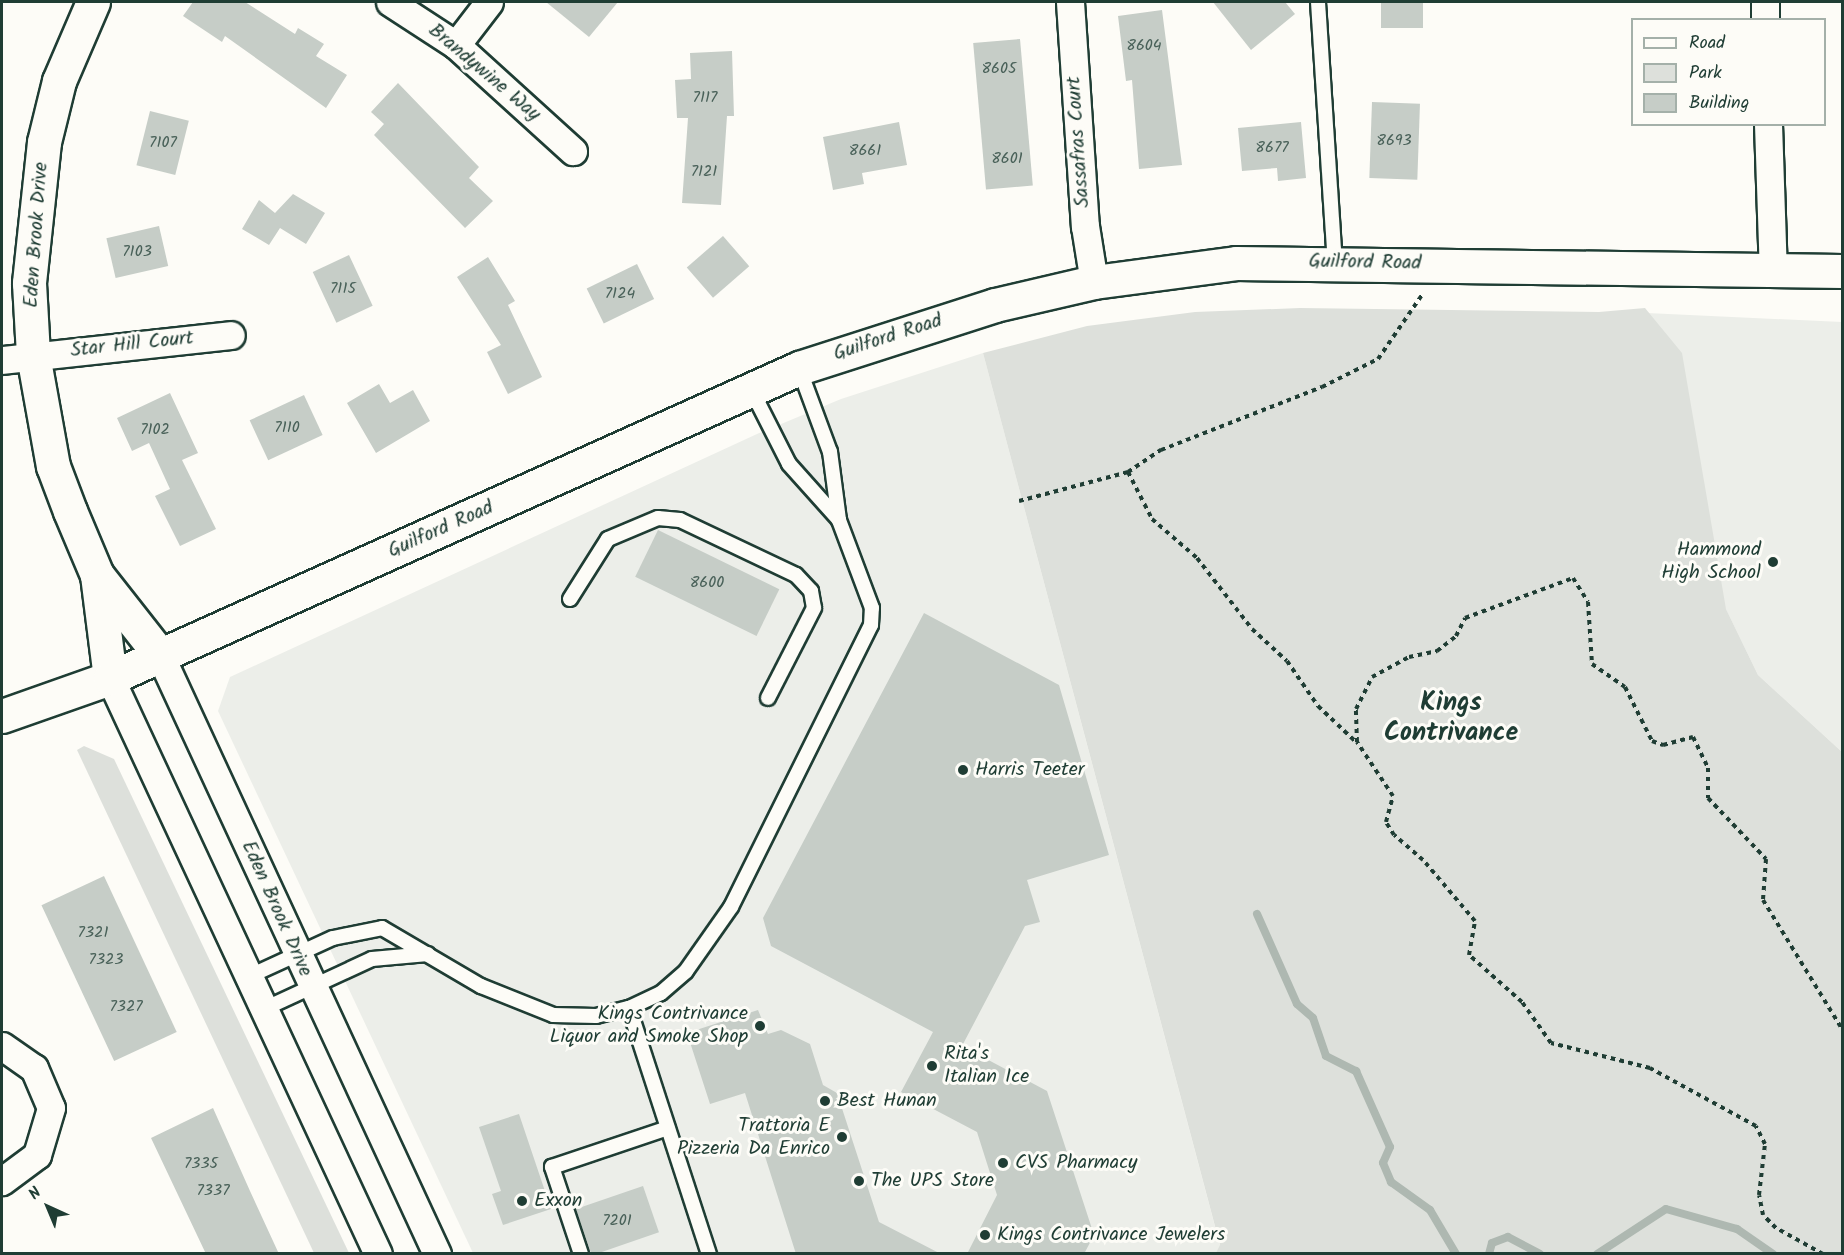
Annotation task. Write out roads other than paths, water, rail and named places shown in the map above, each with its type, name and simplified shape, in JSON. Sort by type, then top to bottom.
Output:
[{"type":"street","name":"Eden Brook Drive","points":[[93,2],[59,81],[44,141],[29,283],[17,357],[53,466],[97,575],[110,678],[252,975],[378,1254]]},
{"type":"street","name":"Brandywine Way","points":[[390,2],[456,45],[573,151]]},
{"type":"street","points":[[456,45],[489,2]]},
{"type":"street","name":"Sassafras Court","points":[[1070,2],[1084,226],[1094,282]]},
{"type":"street","points":[[1765,2],[1765,18]]},
{"type":"street","points":[[1768,126],[1773,272]]},
{"type":"street","name":"Guilford Road","points":[[2,716],[110,678],[799,368],[880,338],[1094,282],[1236,263],[1335,262],[1773,272],[1842,271]]},
{"type":"street","name":"Star Hill Court","points":[[17,357],[231,335]]},
{"type":"street","name":"Eden Brook Drive","points":[[97,575],[160,656],[437,1254]]},
{"type":"street","points":[[2,1046],[34,1068],[51,1108],[37,1155],[2,1181]]},
{"type":"lane","points":[[1318,2],[1335,262]]},
{"type":"lane","points":[[252,975],[333,938],[382,928],[481,986],[553,1015],[596,1016],[630,1008],[662,993],[705,948],[865,643],[872,608],[839,520],[830,452],[799,368]]},
{"type":"lane","points":[[752,391],[789,464],[839,520]]},
{"type":"lane","points":[[570,599],[608,539],[658,518],[680,520],[796,575],[811,591],[814,608],[768,698]]},
{"type":"lane","points":[[266,1008],[372,960],[428,954]]},
{"type":"lane","points":[[630,1008],[706,1253]]},
{"type":"lane","points":[[581,1254],[552,1167],[668,1128]]},
{"type":"waterway","points":[[1257,914],[1297,1004],[1313,1018],[1326,1056],[1356,1071],[1390,1147],[1383,1163],[1391,1182],[1430,1210],[1456,1254]]},
{"type":"waterway","points":[[1597,1254],[1666,1209],[1737,1229],[1773,1254]]},
{"type":"waterway","points":[[1489,1254],[1492,1243],[1508,1237],[1540,1254]]},
{"type":"place","name":"Hammond High School","points":[[1773,562]]},
{"type":"place","name":"Harris Teeter","points":[[963,770]]},
{"type":"place","name":"Kings Contrivance Liquor and Smoke Shop","points":[[760,1026]]},
{"type":"place","name":"Rita's Italian Ice","points":[[932,1066]]},
{"type":"place","name":"Best Hunan","points":[[825,1101]]},
{"type":"place","name":"Trattoria E Pizzeria Da Enrico","points":[[842,1137]]},
{"type":"place","name":"CVS Pharmacy","points":[[1003,1163]]},
{"type":"place","name":"The UPS Store","points":[[859,1181]]},
{"type":"place","name":"Exxon","points":[[522,1201]]},
{"type":"place","name":"Kings Contrivance Jewelers","points":[[985,1235]]},
{"type":"district","name":"Kings Contrivance","points":[[1451,719]]}]
